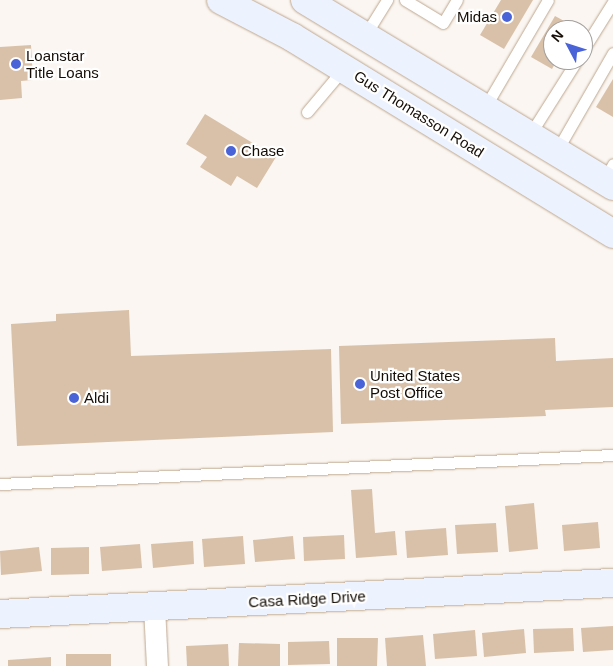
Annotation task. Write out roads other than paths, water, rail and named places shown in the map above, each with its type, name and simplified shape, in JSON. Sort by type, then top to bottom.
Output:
[{"type":"main road","name":"Gus Thomasson Road","points":[[221,0],[252,14],[344,68],[613,234]]},
{"type":"main road","points":[[305,0],[556,152],[610,177]]},
{"type":"main road","points":[[344,68],[364,37]]},
{"type":"main road","name":"Casa Ridge Drive","points":[[0,614],[613,583]]},
{"type":"street","points":[[154,607],[157,666]]},
{"type":"lane","points":[[364,37],[387,0]]},
{"type":"lane","points":[[405,0],[443,23],[457,0]]},
{"type":"lane","points":[[484,109],[548,0]]},
{"type":"lane","points":[[593,34],[613,2]]},
{"type":"lane","points":[[556,152],[613,53]]},
{"type":"lane","points":[[307,112],[344,68]]},
{"type":"lane","points":[[529,136],[570,70]]},
{"type":"lane","points":[[0,484],[613,455]]},
{"type":"place","name":"Midas","points":[[507,17]]},
{"type":"place","name":"Loanstar Title Loans","points":[[16,64]]},
{"type":"place","name":"Chase","points":[[231,151]]},
{"type":"place","name":"United States Post Office","points":[[360,384]]},
{"type":"place","name":"Aldi","points":[[74,398]]}]
